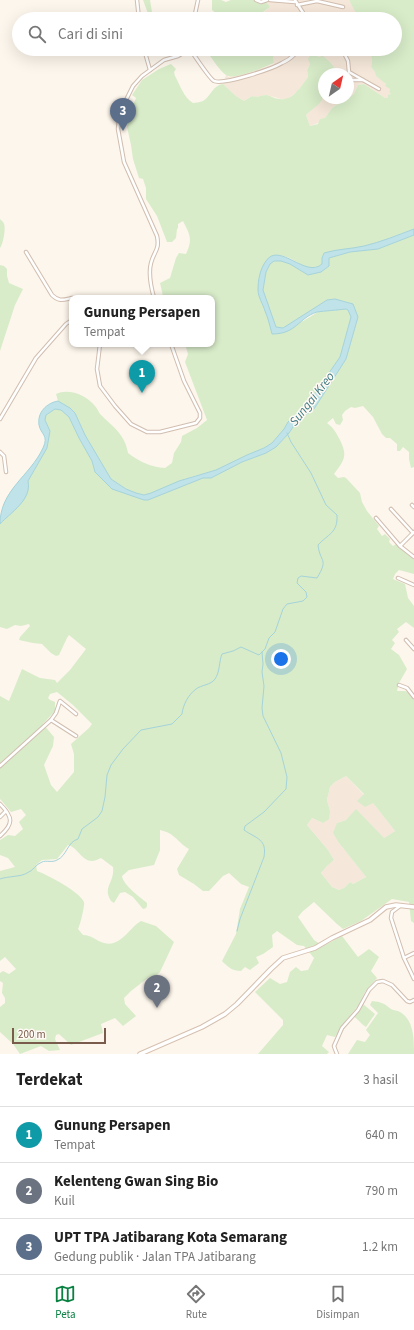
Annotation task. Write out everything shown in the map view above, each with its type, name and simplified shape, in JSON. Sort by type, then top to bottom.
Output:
[{"type":"main road","points":[[140,1054],[148,1053],[188,1032],[202,1027],[225,1014],[238,1004],[283,958],[315,948],[370,920],[386,907],[400,905],[414,907]]},
{"type":"street","points":[[137,0],[138,12]]},
{"type":"street","points":[[195,12],[198,0]]},
{"type":"street","points":[[256,0],[261,2],[268,0],[295,1],[302,12]]},
{"type":"street","points":[[297,6],[317,1],[343,7]]},
{"type":"street","points":[[146,56],[150,70]]},
{"type":"street","points":[[153,295],[149,272],[151,261],[158,245],[157,236],[125,166],[118,129],[118,120],[127,98],[138,81],[164,60],[178,56]]},
{"type":"street","points":[[195,56],[213,80],[217,81],[240,78],[284,63],[293,56]]},
{"type":"street","points":[[346,56],[348,61],[349,72],[379,90]]},
{"type":"street","points":[[354,80],[363,80]]},
{"type":"street","points":[[26,252],[55,299],[61,301],[69,299]]},
{"type":"street","points":[[0,419],[36,358],[69,322]]},
{"type":"street","points":[[100,347],[97,369],[100,386],[130,424],[147,432],[160,432],[196,423],[200,418],[200,413],[184,381],[172,347]]},
{"type":"street","points":[[0,452],[4,456],[6,472]]},
{"type":"street","points":[[391,509],[413,532],[400,546]]},
{"type":"street","points":[[376,518],[400,546],[414,557]]},
{"type":"street","points":[[398,578],[414,585]]},
{"type":"street","points":[[406,640],[414,649]]},
{"type":"street","points":[[399,685],[407,688],[414,697]]},
{"type":"street","points":[[0,766],[51,720],[56,713],[60,701],[76,714]]},
{"type":"street","points":[[51,720],[76,736]]},
{"type":"street","points":[[0,804],[6,811],[10,821],[7,830],[0,836]]},
{"type":"street","points":[[0,817],[6,811]]},
{"type":"street","points":[[400,905],[392,912],[391,918],[404,958],[414,979]]},
{"type":"street","points":[[404,958],[414,953]]},
{"type":"street","points":[[337,1054],[334,1046],[342,1028],[358,1010],[369,990],[377,982],[383,981],[392,985],[407,1001],[410,1002],[414,1000]]},
{"type":"shaded area","points":[[265,0],[349,0],[356,12],[264,12],[270,7]]},
{"type":"shaded area","points":[[273,56],[311,56],[310,64],[307,70],[308,77],[297,92],[287,99],[267,95],[252,96],[244,101],[223,84],[226,75],[229,77],[244,74],[274,64]]},
{"type":"shaded area","points":[[315,56],[371,56],[371,67],[390,89],[389,92],[391,94],[388,98],[385,98],[364,84],[358,85],[354,94],[354,68],[335,68],[331,63]]},
{"type":"shaded area","points":[[319,104],[338,104],[332,108],[325,118],[310,126],[306,115]]},
{"type":"shaded area","points":[[346,776],[364,795],[358,801],[373,803],[395,831],[384,838],[374,829],[346,820],[337,823],[339,843],[366,877],[353,884],[350,882],[344,888],[339,890],[332,887],[321,873],[334,860],[328,850],[307,825],[312,818],[323,823],[330,811],[327,800],[330,787],[335,782]]},
{"type":"green space","points":[[143,0],[150,0],[152,12],[147,12]]},
{"type":"green space","points":[[212,0],[221,0],[226,2],[231,0],[265,0],[270,7],[263,12],[214,12],[212,10]]},
{"type":"green space","points":[[349,0],[414,0],[414,229],[382,241],[322,258],[322,264],[312,268],[302,265],[288,257],[270,257],[258,291],[272,334],[303,321],[318,312],[348,310],[351,317],[340,357],[308,403],[288,422],[272,443],[264,448],[216,470],[191,477],[151,493],[144,495],[126,489],[111,479],[85,435],[75,413],[58,401],[56,394],[61,392],[72,392],[87,399],[121,436],[128,453],[146,464],[165,468],[172,463],[174,453],[181,442],[182,436],[197,428],[207,420],[185,362],[188,354],[186,347],[215,347],[215,295],[163,295],[160,283],[170,278],[179,253],[186,254],[190,237],[183,221],[178,224],[176,238],[172,242],[167,242],[157,216],[146,199],[146,188],[143,179],[139,178],[133,159],[127,127],[130,112],[136,98],[132,95],[142,80],[159,69],[171,64],[176,69],[174,72],[175,76],[182,91],[193,103],[203,101],[214,88],[223,84],[244,101],[252,96],[258,97],[267,95],[276,99],[285,99],[293,95],[308,77],[307,70],[310,64],[308,59],[310,56],[323,56],[335,68],[318,68],[319,104],[306,115],[310,126],[318,124],[320,119],[325,118],[332,108],[338,104],[354,104],[354,94],[358,85],[364,84],[385,98],[388,98],[388,95],[391,94],[389,92],[390,89],[385,86],[386,84],[376,76],[371,67],[371,56],[402,56],[402,12],[355,12]]},
{"type":"green space","points":[[210,56],[273,56],[274,63],[249,73],[230,76],[226,75]]},
{"type":"green space","points":[[0,219],[4,223],[5,229],[0,248]]},
{"type":"green space","points":[[414,235],[414,467],[411,468],[409,452],[403,447],[400,451],[397,451],[397,444],[382,434],[373,417],[363,406],[355,408],[351,407],[345,411],[342,415],[343,420],[340,425],[336,424],[333,418],[327,423],[336,433],[344,450],[344,458],[334,474],[338,478],[346,478],[360,493],[362,502],[379,526],[377,529],[382,536],[385,534],[390,539],[389,542],[393,546],[396,544],[414,560],[414,574],[399,570],[393,579],[405,584],[408,598],[414,606],[414,628],[406,622],[397,629],[399,632],[392,640],[395,643],[391,649],[399,655],[407,669],[399,683],[397,691],[407,692],[414,700],[414,923],[411,921],[409,902],[392,899],[361,921],[343,929],[314,902],[302,912],[298,917],[314,940],[323,946],[342,936],[358,957],[369,949],[379,957],[371,971],[377,978],[365,992],[358,1006],[335,1037],[327,1035],[322,1046],[329,1052],[327,1054],[258,1054],[283,1025],[283,1020],[255,992],[270,978],[280,984],[287,982],[290,972],[296,967],[301,971],[308,970],[314,958],[304,946],[297,945],[277,931],[272,935],[273,947],[256,957],[259,963],[250,970],[245,967],[241,971],[238,971],[228,967],[222,961],[236,934],[240,909],[249,887],[241,884],[229,873],[223,876],[209,891],[203,891],[179,875],[177,869],[189,849],[173,835],[165,831],[160,830],[160,850],[154,865],[129,870],[122,876],[125,883],[147,903],[146,908],[143,909],[133,897],[125,892],[120,893],[114,903],[111,901],[108,888],[112,877],[113,867],[101,858],[93,861],[85,859],[74,848],[68,845],[57,859],[42,860],[36,865],[37,871],[63,884],[77,894],[84,902],[78,929],[83,935],[89,936],[104,943],[115,943],[141,921],[156,926],[174,942],[160,972],[156,976],[149,977],[124,998],[125,1004],[136,1016],[123,1026],[115,1018],[101,1024],[103,1033],[71,1045],[59,1034],[56,1035],[55,1039],[60,1050],[49,1051],[41,1046],[20,1054],[13,1044],[0,1032],[0,1007],[5,1003],[5,998],[2,993],[3,983],[0,981],[0,973],[3,971],[9,974],[16,969],[5,957],[0,961],[0,871],[15,867],[8,858],[0,855],[0,840],[8,835],[15,836],[23,829],[19,822],[26,815],[21,809],[11,812],[0,799],[0,696],[9,701],[22,669],[40,678],[55,680],[57,683],[70,670],[86,649],[69,635],[59,655],[56,656],[42,644],[19,640],[30,626],[29,624],[21,626],[15,625],[7,629],[0,627],[0,524],[16,508],[28,481],[47,448],[50,431],[45,420],[46,415],[55,409],[61,410],[69,417],[92,461],[95,472],[113,489],[144,500],[148,500],[203,478],[211,478],[242,462],[266,453],[276,447],[289,433],[297,421],[314,409],[346,359],[358,317],[348,302],[327,300],[283,328],[275,327],[263,290],[266,272],[270,263],[274,261],[281,261],[290,264],[308,275],[321,272],[329,266],[329,258],[350,252],[378,249]],"holes":[[[57,692],[73,705],[92,724],[71,744],[74,754],[74,772],[57,792],[51,785],[44,765],[53,746],[54,737],[43,724],[55,711],[55,702],[48,698],[50,694]],[[346,776],[364,794],[357,801],[365,807],[373,803],[395,831],[384,838],[356,809],[346,820],[337,823],[333,833],[339,843],[366,877],[353,884],[350,882],[344,888],[339,890],[332,887],[321,873],[334,860],[328,850],[307,825],[312,818],[323,823],[329,819],[330,811],[327,800],[330,787],[335,782]]]},
{"type":"green space","points":[[0,265],[7,269],[9,283],[23,289],[15,305],[0,351]]},
{"type":"green space","points":[[372,1001],[382,1003],[392,1010],[399,1011],[405,1015],[411,1025],[414,1054],[348,1054],[357,1040],[365,1042],[370,1035],[366,1030],[378,1013],[370,1005]]},
{"type":"green space","points":[[363,1004],[375,1014],[366,1027],[353,1016]]},
{"type":"water","name":"Sungai Kreo","points":[[414,229],[414,235],[378,249],[350,252],[329,258],[329,266],[321,272],[308,275],[290,264],[281,261],[274,261],[270,264],[266,272],[263,290],[276,327],[283,328],[327,300],[335,299],[353,304],[358,317],[346,359],[314,409],[297,421],[289,433],[276,447],[211,478],[203,478],[148,500],[144,500],[112,489],[95,472],[92,461],[69,417],[61,410],[55,409],[46,415],[45,420],[50,431],[47,448],[28,481],[27,494],[20,505],[0,524],[1,512],[10,492],[31,467],[45,444],[45,438],[39,425],[39,420],[41,412],[54,402],[58,401],[70,408],[75,413],[85,435],[111,479],[126,489],[144,495],[179,481],[216,470],[272,443],[288,422],[308,403],[340,357],[351,317],[346,309],[317,312],[305,318],[292,329],[272,334],[258,290],[258,282],[262,268],[266,261],[271,256],[278,255],[308,267],[316,267],[322,264],[324,253],[359,247]]},
{"type":"waterway","points":[[0,879],[24,874],[31,871],[42,862],[55,861],[60,858],[71,843],[78,839],[82,829],[98,817],[102,811],[107,775],[111,765],[123,749],[141,730],[172,724],[182,714],[186,700],[193,691],[211,683],[215,679],[218,673],[222,654],[241,647],[259,655],[265,649],[269,638],[275,632],[283,609],[287,604],[303,601],[307,597],[306,592],[297,583],[298,578],[301,576],[317,578],[321,572],[323,561],[318,545],[334,530],[337,515],[326,505],[311,473],[291,442],[287,433]]},
{"type":"waterway","points":[[237,931],[265,851],[260,840],[244,830],[245,826],[264,812],[286,789],[287,777],[281,753],[263,716],[262,708],[264,686],[262,652]]},
{"type":"place","name":"UPT TPA Jatibarang Kota Semarang","points":[[123,131]]},
{"type":"place","name":"Gunung Persapen","points":[[142,393]]},
{"type":"place","name":"Kelenteng Gwan Sing Bio","points":[[157,1008]]}]
